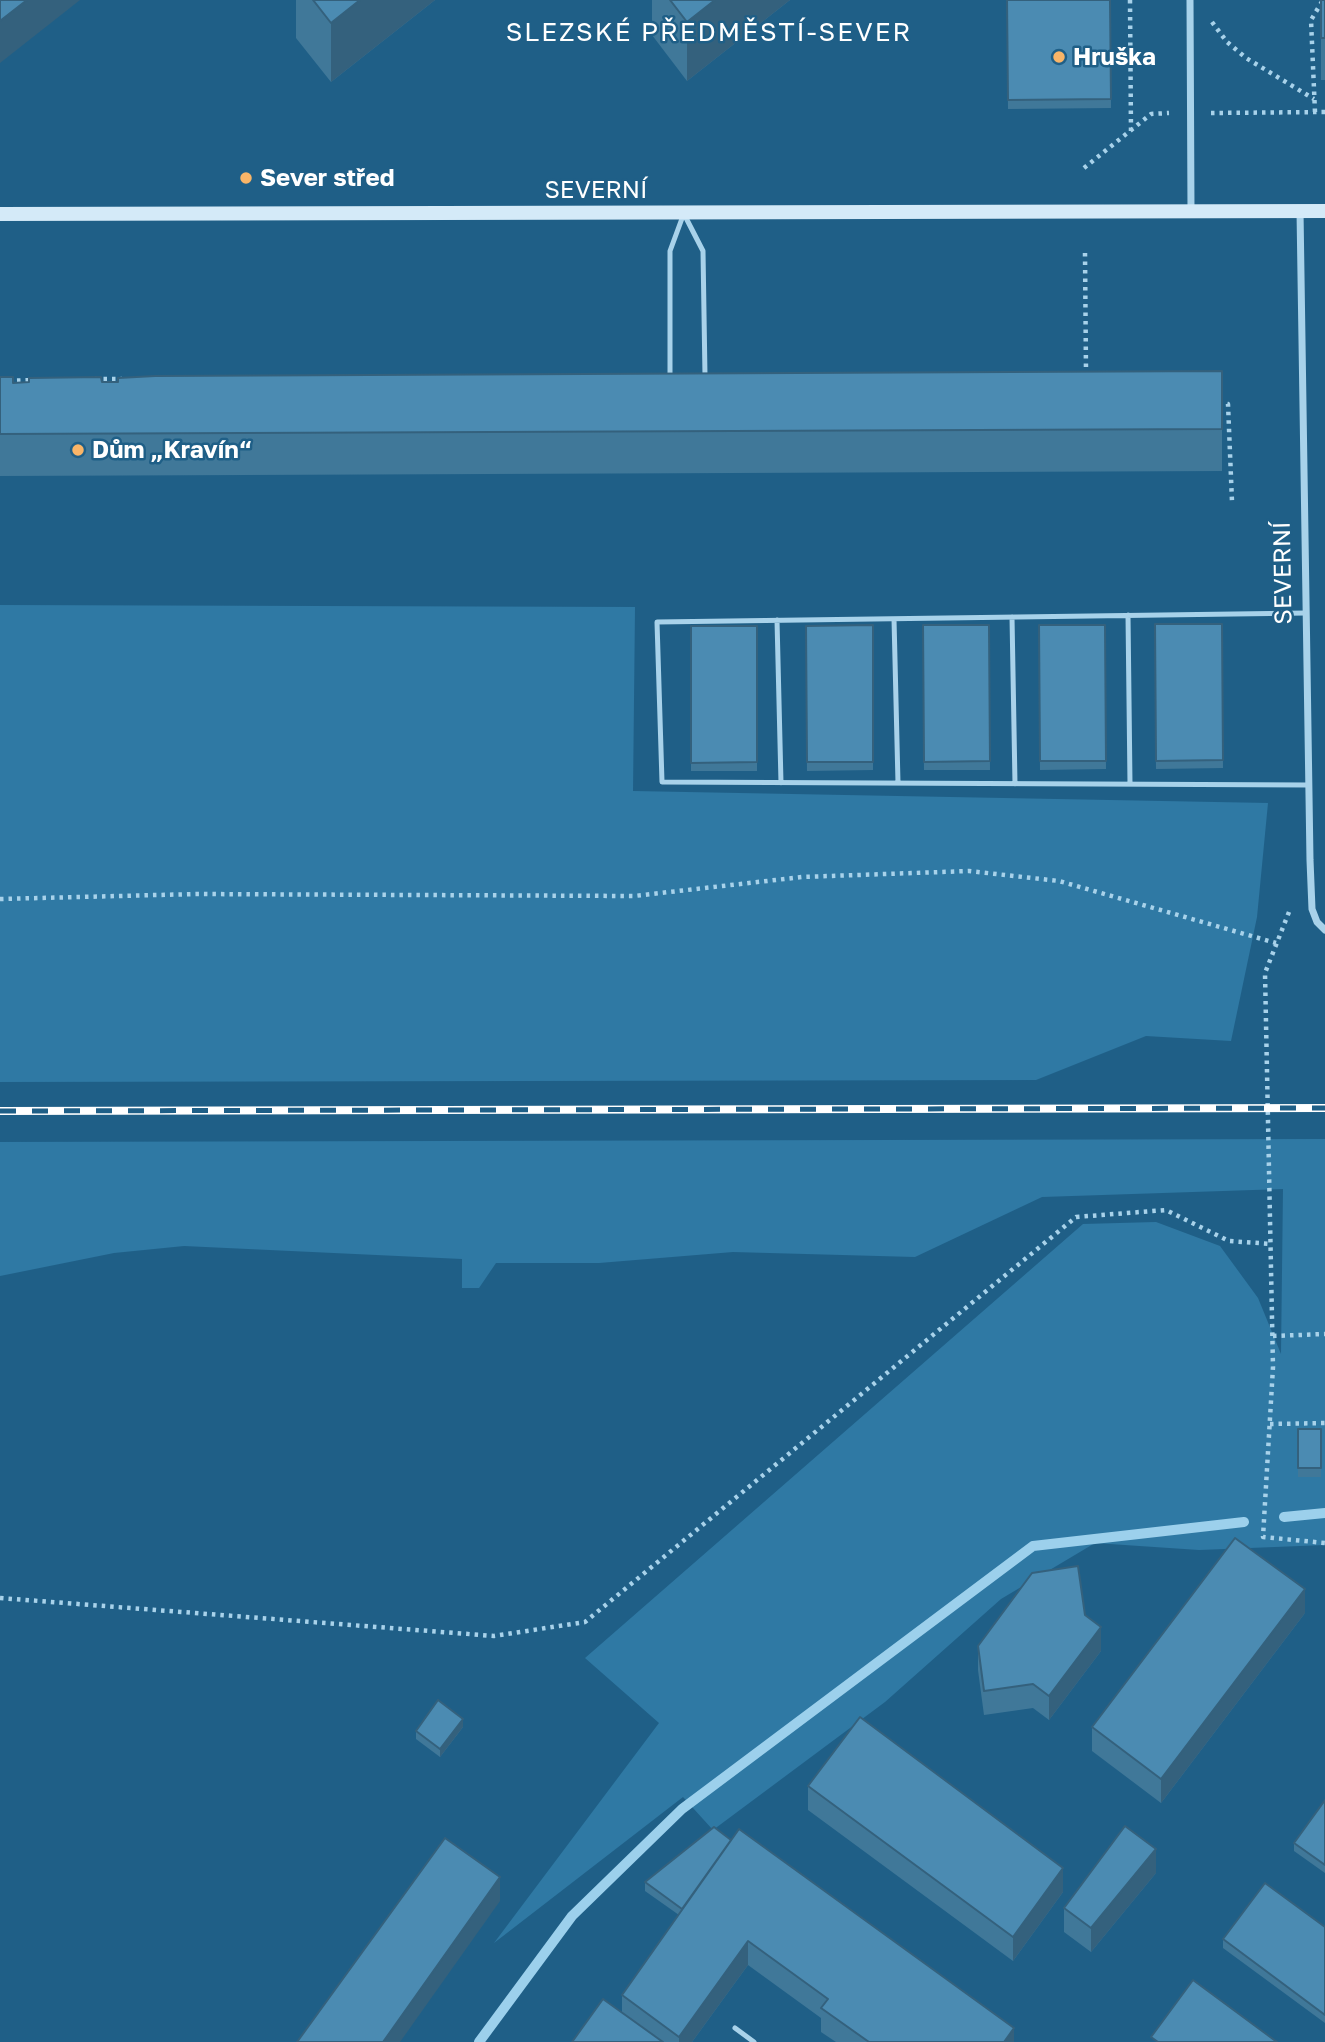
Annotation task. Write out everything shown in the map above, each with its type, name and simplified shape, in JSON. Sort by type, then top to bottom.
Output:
[{"type":"street","points":[[1190,0],[1191,211]]},
{"type":"street","name":"SEVERNÍ","points":[[1300,211],[1312,909],[1325,930]]},
{"type":"street","name":"SEVERNÍ","points":[[0,214],[1325,211]]},
{"type":"lane","points":[[684,213],[703,251],[705,376]]},
{"type":"lane","points":[[670,377],[670,251],[684,213]]},
{"type":"lane","points":[[1306,613],[657,622],[662,782],[1308,785]]},
{"type":"lane","points":[[1128,615],[1130,784]]},
{"type":"lane","points":[[1012,617],[1015,783]]},
{"type":"lane","points":[[894,619],[898,783]]},
{"type":"lane","points":[[777,620],[781,783]]},
{"type":"lane","points":[[735,2028],[754,2042]]},
{"type":"path","points":[[1130,0],[1131,132]]},
{"type":"path","points":[[1315,112],[1311,20],[1323,0]]},
{"type":"path","points":[[1212,21],[1227,42],[1246,58],[1314,99]]},
{"type":"path","points":[[1207,113],[1325,112]]},
{"type":"path","points":[[1084,168],[1152,114],[1170,113]]},
{"type":"path","points":[[1084,253],[1086,372]]},
{"type":"path","points":[[1072,373],[1086,372],[1099,376]]},
{"type":"path","points":[[83,380],[124,379]]},
{"type":"path","points":[[0,381],[41,380]]},
{"type":"path","points":[[1215,401],[1228,404],[1232,502]]},
{"type":"path","points":[[0,899],[197,894],[634,896],[802,877],[970,871],[1059,881],[1276,943],[1265,973],[1273,1336],[1263,1537],[1325,1542]]},
{"type":"path","points":[[0,1598],[494,1636],[585,1622],[1076,1217],[1166,1210],[1229,1241],[1272,1244]]},
{"type":"path","points":[[1273,1336],[1325,1334]]},
{"type":"path","points":[[1270,1424],[1325,1423]]},
{"type":"shaded area","points":[[0,605],[635,607],[633,791],[1268,803],[1257,917],[1231,1041],[1146,1036],[1036,1080],[0,1082]]},
{"type":"shaded area","points":[[1325,1139],[1325,1545],[1199,1550],[1095,1543],[1001,1599],[885,1702],[713,1830],[683,1797],[494,1943],[659,1723],[585,1658],[1083,1224],[1156,1222],[1220,1246],[1258,1298],[1281,1354],[1283,1189],[1042,1197],[915,1257],[733,1252],[599,1263],[496,1263],[479,1288],[462,1288],[462,1259],[184,1246],[114,1253],[0,1276],[0,1142]]},
{"type":"building","points":[[0,0],[27,0],[0,21]]},
{"type":"building","points":[[313,0],[360,0],[331,23]]},
{"type":"building","points":[[670,0],[715,0],[687,22]]},
{"type":"building","name":"Hruška","points":[[1007,0],[1110,0],[1111,99],[1008,100]]},
{"type":"building","points":[[1321,0],[1325,0],[1325,38],[1321,38]]},
{"type":"building","points":[[1222,371],[1222,429],[0,434],[0,377],[13,377],[13,383],[29,382],[29,378],[101,377],[102,382],[118,382],[118,378],[155,376]]},
{"type":"building","points":[[1155,624],[1222,624],[1223,760],[1156,761]]},
{"type":"building","points":[[873,625],[873,762],[807,762],[806,626]]},
{"type":"building","points":[[923,625],[989,625],[990,761],[924,762]]},
{"type":"building","points":[[1039,625],[1105,625],[1106,761],[1040,761]]},
{"type":"building","points":[[691,626],[757,626],[757,762],[691,763]]},
{"type":"building","points":[[1298,1429],[1321,1429],[1321,1468],[1298,1468]]},
{"type":"building","points":[[1235,1538],[1305,1589],[1161,1779],[1092,1727]]},
{"type":"building","points":[[1078,1566],[1085,1615],[1101,1627],[1049,1696],[1033,1684],[984,1691],[978,1646],[1032,1573]]},
{"type":"building","points":[[438,1700],[463,1719],[440,1749],[416,1731]]},
{"type":"building","points":[[860,1717],[1063,1868],[1013,1937],[808,1786]]},
{"type":"building","points":[[1325,1800],[1325,1865],[1294,1843]]},
{"type":"building","points":[[1125,1826],[1156,1849],[1091,1928],[1064,1908]]},
{"type":"building","points":[[714,1827],[731,1840],[682,1909],[645,1882]]},
{"type":"building","points":[[739,1829],[1014,2028],[1004,2042],[869,2042],[821,2008],[828,1999],[748,1941],[679,2037],[622,1995]]},
{"type":"building","points":[[445,1838],[500,1877],[383,2042],[297,2042]]},
{"type":"building","points":[[1265,1883],[1325,1927],[1325,2015],[1223,1939]]},
{"type":"building","points":[[1193,1980],[1277,2042],[1158,2042],[1151,2037]]},
{"type":"building","points":[[603,1999],[663,2042],[572,2042]]},
{"type":"waterway","points":[[1284,1517],[1325,1513]]},
{"type":"waterway","points":[[479,2042],[572,1916],[682,1809],[1033,1546],[1244,1522]]},
{"type":"railway","points":[[0,1111],[1325,1108]]},
{"type":"place","name":"Hruška","points":[[1059,57]]},
{"type":"place","name":"Sever střed","points":[[246,178]]},
{"type":"place","name":"Dům „Kravín“","points":[[78,450]]},
{"type":"district","name":"SLEZSKÉ PŘEDMĚSTÍ-SEVER","points":[[709,33]]}]
